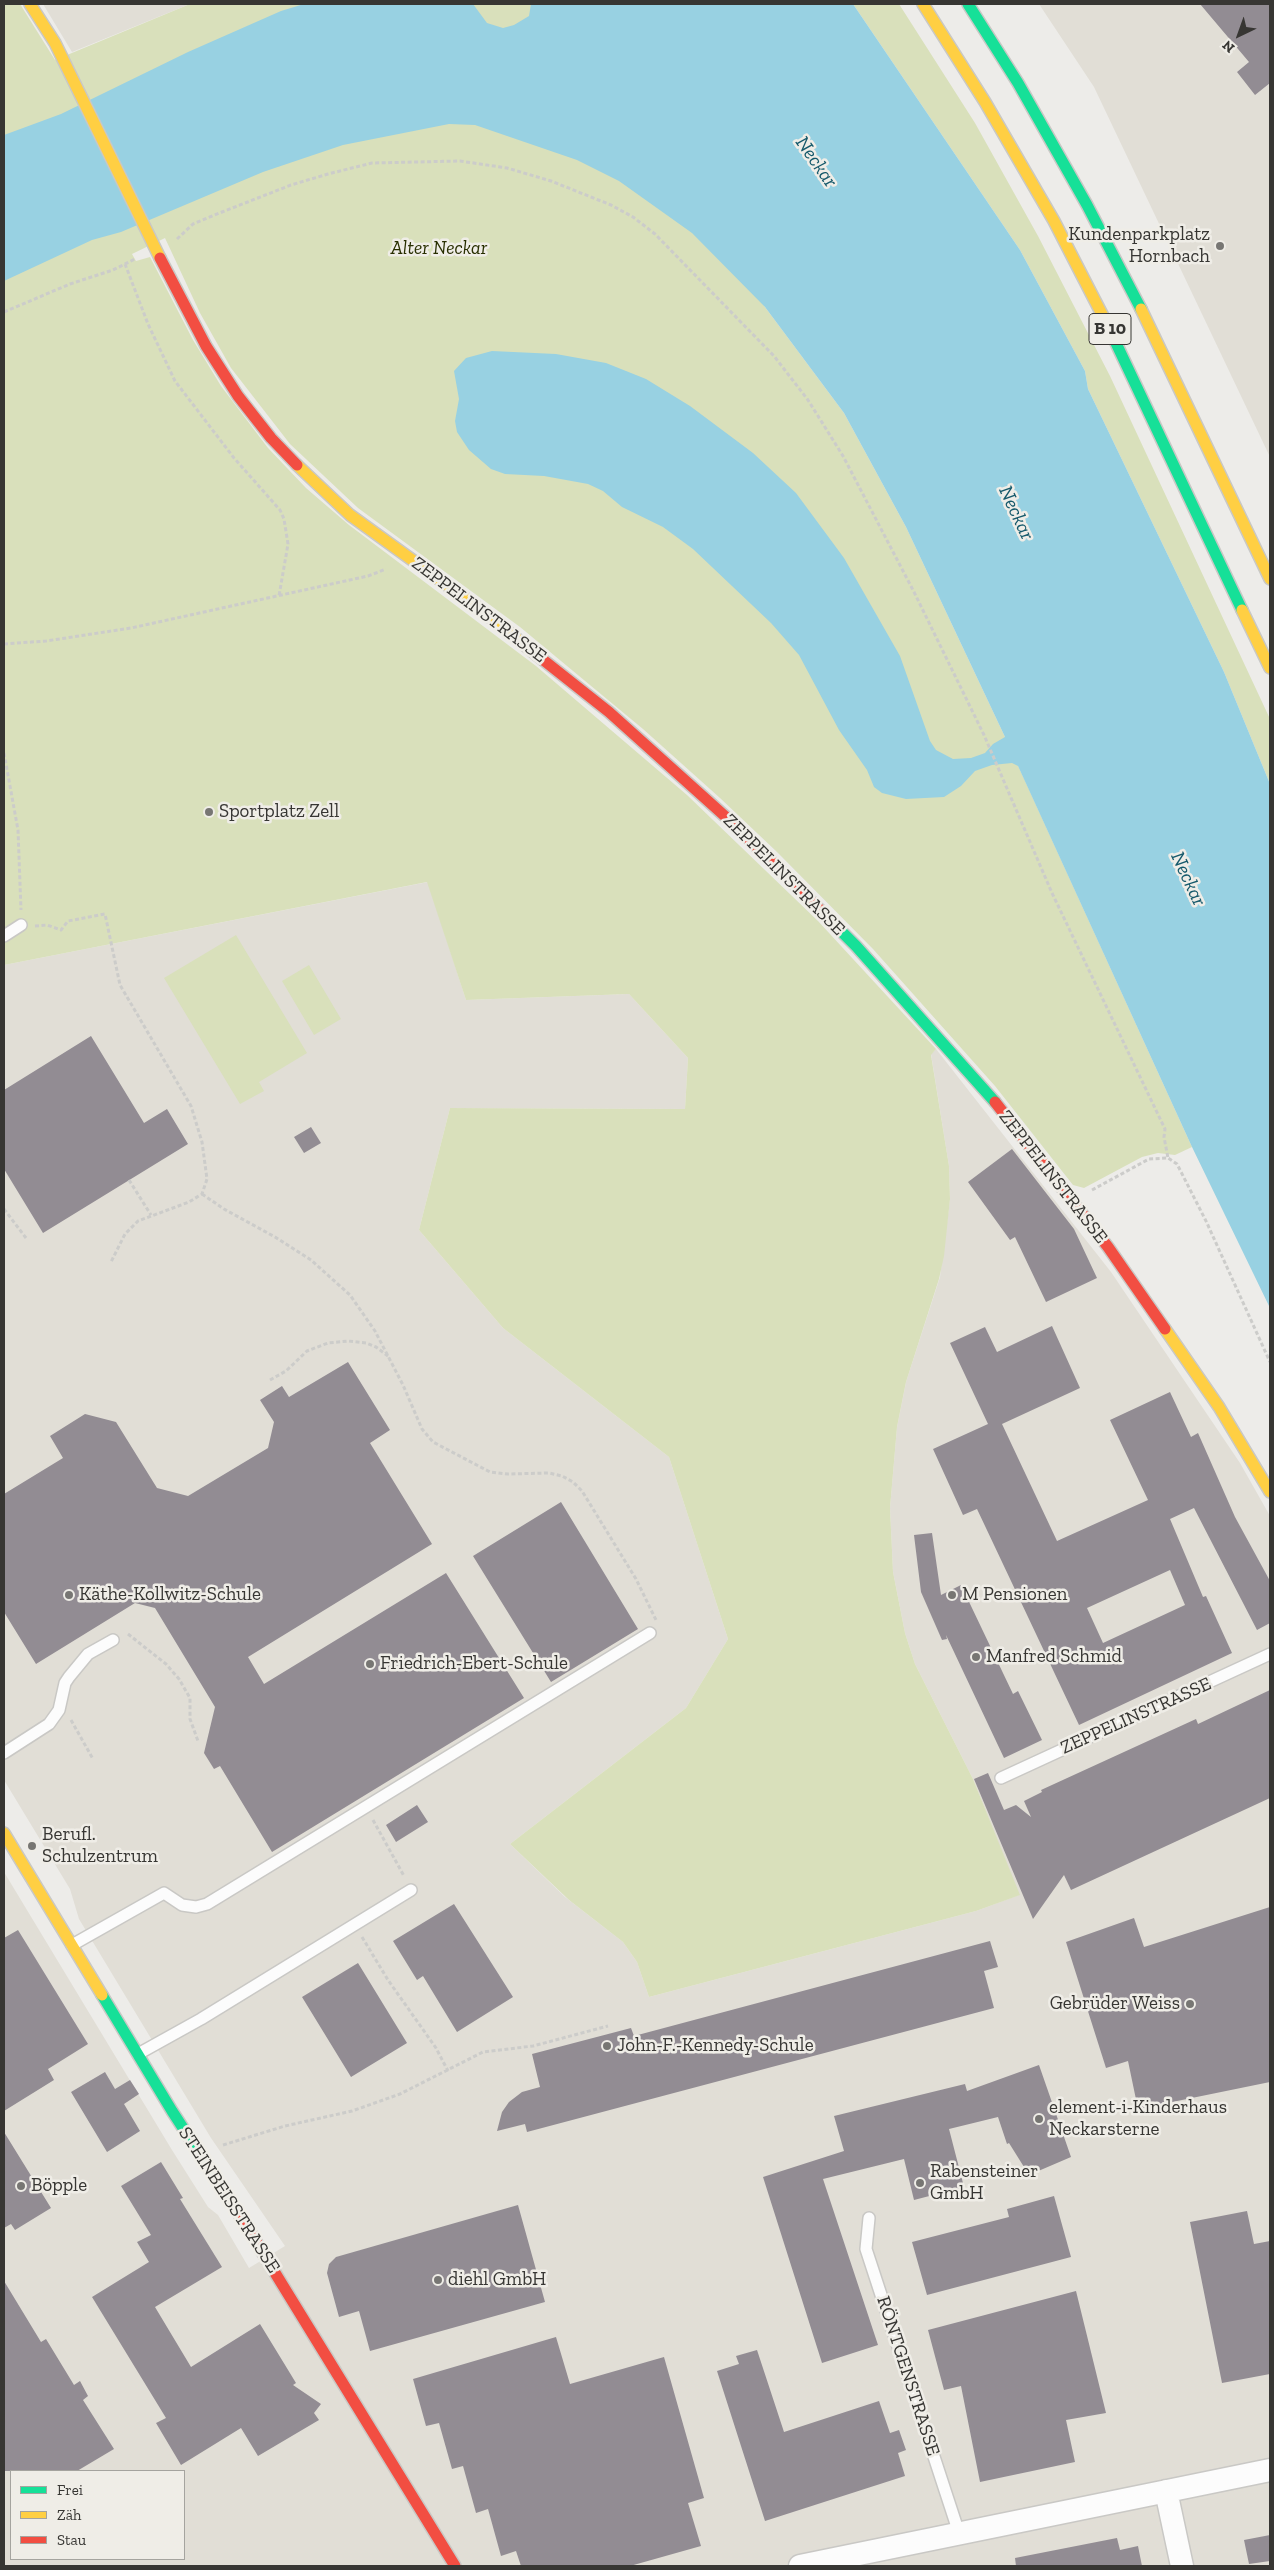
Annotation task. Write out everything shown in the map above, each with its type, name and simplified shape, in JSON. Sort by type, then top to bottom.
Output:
[{"type":"main road","name":"ZEPPELINSTRASSE","points":[[30,4],[56,42],[148,235],[206,346],[255,418],[302,471],[350,515],[508,631],[609,712],[777,866],[856,946],[933,1030],[1017,1129],[1108,1247],[1220,1407],[1270,1492]]},
{"type":"main road","name":"B 10","points":[[924,4],[985,102],[1068,248],[1172,458],[1270,668]]},
{"type":"main road","name":"B 10","points":[[968,4],[1018,83],[1087,205],[1144,314],[1270,579]]},
{"type":"main road","name":"STEINBEISSTRASSE","points":[[4,1833],[200,2157],[269,2260],[455,2566]]},
{"type":"street","points":[[800,2566],[1270,2470]]},
{"type":"street","points":[[1166,2492],[1182,2566]]},
{"type":"lane","points":[[4,936],[21,925]]},
{"type":"lane","points":[[72,1945],[164,1893],[176,1902],[188,1906],[207,1904],[650,1633]]},
{"type":"lane","points":[[4,1753],[49,1724],[59,1710],[67,1680],[86,1656],[113,1640]]},
{"type":"lane","name":"ZEPPELINSTRASSE","points":[[1000,1778],[1270,1654]]},
{"type":"lane","points":[[138,2054],[411,1890]]},
{"type":"lane","name":"RÖNTGENSTRASSE","points":[[869,2218],[866,2249],[960,2533]]},
{"type":"path","points":[[156,249],[178,238],[193,224],[222,212],[295,183],[372,163],[460,161],[492,164],[551,181],[622,211],[655,234],[755,335],[808,400],[871,508],[984,735],[1052,893],[1166,1129],[1164,1137],[1168,1158]]},
{"type":"path","points":[[4,312],[125,264],[148,324],[175,381],[234,458],[280,510],[284,519],[288,544],[279,596]]},
{"type":"path","points":[[4,644],[46,641],[106,632],[279,596],[377,574],[408,556]]},
{"type":"path","points":[[4,753],[18,830],[21,925],[47,925],[62,930],[68,921],[105,914],[120,985],[193,1112],[202,1142],[207,1175],[202,1194],[189,1202],[151,1215],[130,1228],[111,1262]]},
{"type":"path","points":[[1071,1201],[1149,1160],[1168,1158],[1177,1164],[1184,1175],[1270,1362]]},
{"type":"path","points":[[130,1180],[151,1215]]},
{"type":"path","points":[[202,1194],[224,1209],[292,1247],[337,1281],[361,1308],[390,1358],[422,1429],[440,1446],[490,1472],[502,1474],[556,1474],[568,1478],[577,1486],[636,1578],[656,1617],[656,1625],[650,1633]]},
{"type":"path","points":[[4,1209],[26,1238]]},
{"type":"path","points":[[270,1380],[286,1371],[307,1352],[333,1342],[348,1340],[371,1345],[390,1358]]},
{"type":"path","points":[[113,1640],[126,1632],[175,1673],[190,1698],[190,1719],[198,1741]]},
{"type":"path","points":[[63,1695],[74,1730],[92,1759]]},
{"type":"path","points":[[366,1806],[411,1890]]},
{"type":"path","points":[[355,1924],[382,1972],[436,2048],[448,2071]]},
{"type":"path","points":[[200,2157],[220,2146],[284,2126],[352,2112],[406,2092],[483,2052],[533,2046],[608,2026]]},
{"type":"shaded area","points":[[43,4],[190,4],[72,52]]},
{"type":"shaded area","name":"Kundenparkplatz Hornbach","points":[[1039,4],[1270,4],[1270,457],[1094,87]]},
{"type":"shaded area","points":[[428,882],[466,1000],[629,994],[688,1058],[685,1109],[450,1108],[419,1230],[503,1328],[669,1457],[728,1639],[686,1708],[510,1844],[565,1897],[623,1942],[637,1962],[649,1997],[976,1911],[1019,1895],[973,1779],[915,1664],[905,1633],[893,1572],[890,1508],[897,1427],[906,1382],[940,1277],[950,1199],[949,1166],[931,1054],[936,1049],[1111,1272],[1240,1463],[1270,1516],[1270,2566],[4,2566],[4,1872],[172,2150],[208,2207],[218,2215],[249,2268],[285,2246],[211,2138],[79,1919],[70,1889],[4,1780],[4,965]]},
{"type":"green space","name":"Alter Neckar","points":[[4,4],[20,4],[55,60],[190,4],[562,4],[765,307],[844,413],[906,527],[1005,737],[1192,1147],[1175,1155],[1158,1153],[1142,1157],[1084,1188],[1073,1185],[995,1086],[873,949],[777,852],[720,798],[643,729],[520,627],[358,508],[290,444],[231,368],[200,313],[165,238],[132,254],[136,261],[150,257],[193,340],[221,386],[268,448],[306,488],[349,525],[536,666],[687,795],[818,921],[936,1049],[931,1055],[949,1166],[950,1199],[944,1256],[939,1279],[906,1382],[897,1427],[890,1508],[893,1572],[905,1633],[915,1664],[973,1779],[1020,1895],[976,1911],[649,1997],[637,1962],[623,1942],[569,1900],[510,1844],[686,1708],[728,1639],[669,1457],[503,1328],[419,1230],[450,1108],[685,1109],[688,1058],[629,994],[466,1000],[427,882],[4,965]]},
{"type":"green space","points":[[853,4],[899,4],[975,123],[1038,236],[1110,376],[1270,719],[1270,784],[1224,672],[1088,389],[1085,371],[1020,250]]},
{"type":"green space","points":[[236,935],[307,1053],[259,1082],[264,1091],[240,1104],[164,978]]},
{"type":"green space","points":[[309,965],[341,1019],[314,1035],[282,981]]},
{"type":"water","name":"Neckar","points":[[304,4],[473,4],[487,23],[503,28],[514,25],[529,16],[531,4],[853,4],[1020,250],[1085,371],[1088,389],[1224,672],[1270,784],[1270,1308],[1192,1147],[1018,766],[1012,763],[992,765],[975,771],[961,786],[944,797],[906,799],[882,793],[874,787],[867,770],[839,730],[799,655],[771,623],[693,549],[663,527],[622,507],[603,491],[588,484],[544,476],[505,474],[491,469],[469,450],[457,432],[455,421],[459,399],[454,371],[466,358],[492,351],[556,354],[606,363],[646,379],[690,406],[753,453],[796,493],[844,558],[900,656],[930,741],[936,750],[953,759],[971,758],[985,753],[993,744],[1005,737],[906,527],[844,413],[765,307],[692,233],[619,181],[577,160],[475,125],[449,124],[343,145],[263,172],[121,232],[92,240],[4,281],[4,135],[61,114],[188,52],[281,11]]},
{"type":"building","points":[[1200,4],[1270,4],[1270,83],[1255,95],[1237,72],[1249,62]]},
{"type":"building","points":[[91,1036],[144,1123],[167,1109],[188,1144],[43,1233],[4,1169],[4,1090]]},
{"type":"building","points":[[311,1127],[321,1143],[304,1153],[294,1137]]},
{"type":"building","points":[[1012,1149],[1074,1229],[1097,1278],[1046,1302],[1015,1237],[1010,1240],[968,1182]]},
{"type":"building","points":[[1052,1326],[1080,1388],[1002,1424],[1057,1541],[1148,1500],[1110,1420],[1170,1392],[1191,1437],[1198,1433],[1235,1517],[1270,1581],[1270,1623],[1257,1630],[1194,1508],[1170,1519],[1203,1597],[1206,1596],[1232,1653],[1079,1725],[977,1509],[963,1515],[933,1449],[988,1424],[950,1343],[985,1327],[997,1352]],"holes":[[[1170,1570],[1185,1605],[1103,1643],[1087,1608]]]},
{"type":"building","points":[[348,1362],[390,1430],[370,1443],[432,1544],[248,1657],[264,1684],[446,1573],[524,1698],[272,1852],[220,1766],[214,1769],[204,1753],[215,1707],[155,1608],[135,1603],[36,1664],[4,1612],[4,1494],[63,1458],[50,1436],[85,1414],[116,1422],[157,1488],[188,1496],[268,1448],[274,1422],[260,1400],[282,1386],[289,1397]]},
{"type":"building","points":[[561,1502],[638,1629],[551,1682],[473,1556]]},
{"type":"building","name":"Manfred Schmid","points":[[932,1533],[941,1595],[961,1585],[1013,1694],[1018,1691],[1042,1740],[1004,1758],[946,1635],[947,1639],[942,1640],[921,1592],[914,1535]]},
{"type":"building","points":[[1270,1690],[1270,1798],[1071,1890],[1064,1875],[1033,1919],[974,1779],[988,1773],[1004,1810],[1016,1805],[1031,1817],[1024,1801],[1042,1792],[1041,1790],[1196,1719],[1198,1724]]},
{"type":"building","points":[[417,1805],[428,1822],[396,1842],[386,1825]]},
{"type":"building","points":[[454,1904],[513,1997],[457,2032],[423,1976],[417,1980],[393,1941]]},
{"type":"building","name":"Gebrüder Weiss","points":[[1270,1907],[1270,2082],[1138,2109],[1128,2061],[1106,2068],[1066,1942],[1134,1918],[1144,1947]]},
{"type":"building","points":[[18,1930],[88,2044],[48,2069],[54,2080],[4,2111],[4,1938]]},
{"type":"building","name":"John-F.-Kennedy-Schule","points":[[990,1941],[998,1967],[984,1971],[994,2008],[527,2132],[525,2124],[497,2131],[502,2112],[509,2102],[522,2092],[540,2087],[532,2054],[631,2028],[634,2036]]},
{"type":"building","points":[[358,1963],[407,2043],[351,2077],[302,1997]]},
{"type":"building","points":[[1039,2065],[1071,2157],[1029,2175],[1009,2143],[1007,2144],[998,2117],[949,2129],[964,2187],[914,2200],[904,2159],[823,2179],[878,2345],[822,2363],[763,2177],[844,2151],[834,2116],[965,2084],[967,2091]]},
{"type":"building","points":[[105,2072],[115,2089],[130,2080],[139,2094],[124,2104],[140,2131],[107,2152],[71,2092]]},
{"type":"building","name":"Böpple","points":[[4,2132],[51,2208],[15,2230],[11,2224],[4,2228]]},
{"type":"building","points":[[161,2162],[183,2198],[180,2199],[222,2267],[155,2307],[191,2367],[260,2324],[296,2383],[293,2385],[321,2404],[314,2413],[319,2420],[258,2456],[241,2428],[181,2465],[156,2423],[166,2418],[92,2297],[149,2262],[137,2242],[151,2235],[121,2186]]},
{"type":"building","points":[[1054,2196],[1071,2257],[927,2295],[912,2242],[1009,2217],[1007,2209]]},
{"type":"building","name":"diehl GmbH","points":[[518,2205],[545,2302],[370,2351],[359,2311],[339,2317],[327,2273],[329,2264],[336,2257]]},
{"type":"building","points":[[1247,2211],[1254,2244],[1270,2241],[1270,2374],[1222,2383],[1190,2222]]},
{"type":"building","points":[[4,2281],[41,2342],[46,2339],[74,2385],[80,2381],[88,2396],[83,2400],[114,2449],[79,2470],[4,2471]]},
{"type":"building","points":[[1076,2291],[1106,2413],[1066,2420],[1075,2462],[980,2482],[961,2386],[944,2390],[928,2330]]},
{"type":"building","points":[[556,2337],[570,2384],[664,2357],[704,2498],[688,2503],[701,2546],[630,2566],[521,2566],[516,2551],[501,2556],[488,2509],[476,2513],[463,2466],[452,2469],[439,2423],[426,2426],[413,2379]]},
{"type":"building","points":[[757,2350],[784,2432],[879,2401],[890,2433],[899,2430],[906,2450],[898,2453],[905,2476],[765,2521],[717,2371],[739,2364],[736,2356]]},
{"type":"building","points":[[1270,2535],[1270,2561],[1249,2564],[1244,2540]]},
{"type":"building","points":[[1117,2538],[1120,2550],[1138,2546],[1142,2566],[1016,2566],[1015,2558]]},
{"type":"traffic: fast","points":[[968,4],[1018,83],[1087,205],[1141,309]]},
{"type":"traffic: fast","points":[[1107,324],[1242,610]]},
{"type":"traffic: fast","points":[[821,911],[856,946],[995,1102]]},
{"type":"traffic: fast","points":[[102,1995],[172,2111],[242,2219]]},
{"type":"traffic: slow","points":[[30,4],[55,43],[160,258]]},
{"type":"traffic: slow","points":[[923,4],[985,102],[1054,221],[1107,324]]},
{"type":"traffic: slow","points":[[1141,309],[1270,579]]},
{"type":"traffic: slow","points":[[297,465],[350,515],[480,609],[537,655]]},
{"type":"traffic: slow","points":[[1242,610],[1270,668]]},
{"type":"traffic: slow","points":[[1165,1329],[1219,1407],[1270,1492]]},
{"type":"traffic: slow","points":[[4,1833],[102,1995]]},
{"type":"traffic: jam","points":[[160,258],[206,346],[238,396],[271,438],[297,465]]},
{"type":"traffic: jam","points":[[537,655],[609,712],[737,827],[821,911]]},
{"type":"traffic: jam","points":[[995,1102],[1108,1247],[1165,1329]]},
{"type":"traffic: jam","points":[[242,2219],[455,2566]]},
{"type":"place","name":"Kundenparkplatz Hornbach","points":[[1220,246]]},
{"type":"place","name":"Sportplatz Zell","points":[[209,812]]},
{"type":"place","name":"Käthe-Kollwitz-Schule","points":[[69,1595]]},
{"type":"place","name":"M Pensionen","points":[[952,1595]]},
{"type":"place","name":"Manfred Schmid","points":[[976,1657]]},
{"type":"place","name":"Friedrich-Ebert-Schule","points":[[370,1664]]},
{"type":"place","name":"Berufl. Schulzentrum","points":[[32,1846]]},
{"type":"place","name":"Gebrüder Weiss","points":[[1190,2004]]},
{"type":"place","name":"John-F.-Kennedy-Schule","points":[[607,2046]]},
{"type":"place","name":"element-i-Kinderhaus Neckarsterne","points":[[1039,2119]]},
{"type":"place","name":"Rabensteiner GmbH","points":[[920,2183]]},
{"type":"place","name":"Böpple","points":[[21,2186]]},
{"type":"place","name":"diehl GmbH","points":[[438,2280]]}]
